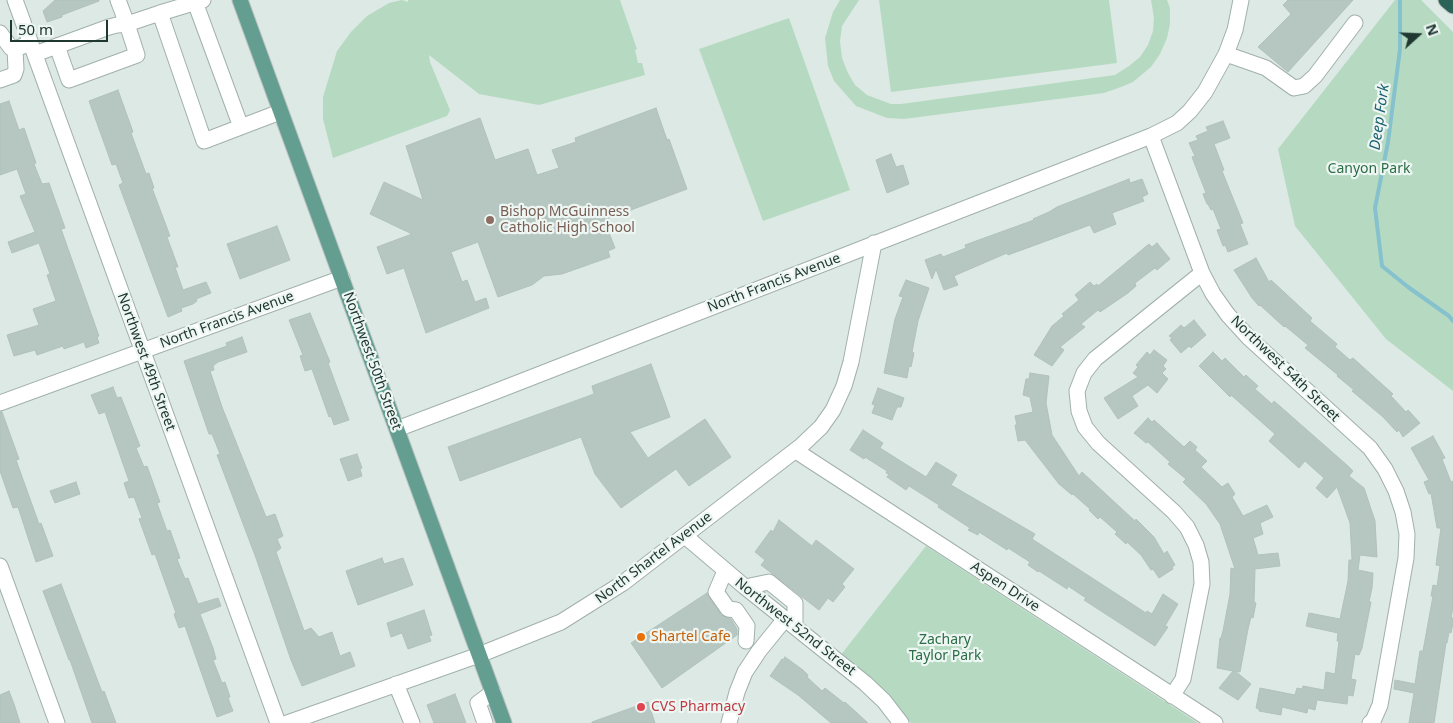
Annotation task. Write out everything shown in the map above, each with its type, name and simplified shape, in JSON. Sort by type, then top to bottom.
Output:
[{"type":"highway","points":[[1446,0],[1453,6]]},
{"type":"main road","name":"Northwest 50th Street","points":[[240,0],[504,723]]},
{"type":"street","name":"Northwest 49th Street","points":[[15,0],[278,723]]},
{"type":"street","points":[[57,46],[69,80],[137,55],[118,0]]},
{"type":"street","points":[[1151,136],[1177,123],[1190,111],[1209,86],[1226,54],[1235,30],[1241,0]]},
{"type":"street","points":[[0,33],[10,48],[33,49],[57,46],[117,25],[127,24],[199,1],[241,127]]},
{"type":"street","points":[[160,13],[204,141],[280,112]]},
{"type":"street","points":[[1226,54],[1266,68],[1294,88],[1304,86],[1315,76],[1355,23]]},
{"type":"street","points":[[0,80],[14,75],[16,69],[15,49]]},
{"type":"street","name":"North Francis Avenue","points":[[397,429],[1151,136]]},
{"type":"street","name":"Northwest 54th Street","points":[[1151,136],[1202,273],[1213,294],[1228,315],[1249,338],[1370,448],[1385,469],[1396,491],[1403,512],[1407,534],[1406,558],[1380,705],[1373,721],[1370,723]]},
{"type":"street","name":"North Shartel Avenue","points":[[288,723],[479,655],[536,633],[578,612],[623,583],[796,451],[821,426],[833,410],[844,386],[851,362],[874,243]]},
{"type":"street","points":[[1172,696],[1183,679],[1202,584],[1201,562],[1196,545],[1187,527],[1174,512],[1098,443],[1085,427],[1079,412],[1077,391],[1084,373],[1095,359],[1202,273]]},
{"type":"street","name":"North Francis Avenue","points":[[0,403],[342,278]]},
{"type":"street","name":"Aspen Drive","points":[[796,451],[1215,723]]},
{"type":"street","name":"Northwest 52nd Street","points":[[685,536],[745,587],[769,582],[795,602],[790,623],[865,683],[884,701],[900,723]]},
{"type":"street","points":[[0,566],[57,723]]},
{"type":"street","points":[[725,571],[716,592],[728,609],[736,610],[748,626],[746,641]]},
{"type":"street","points":[[729,723],[736,692],[745,672],[759,651],[790,623]]},
{"type":"street","points":[[396,684],[412,723]]},
{"type":"street","points":[[485,723],[478,703],[492,692]]},
{"type":"green space","points":[[402,0],[408,2],[408,0],[620,0],[637,49],[635,50],[638,63],[642,63],[645,75],[539,105],[479,94],[429,55],[430,62],[450,110],[447,116],[333,158],[323,119],[323,97],[337,51],[351,32],[367,16],[389,3]]},
{"type":"green space","points":[[840,0],[859,0],[842,26],[840,41],[842,58],[848,73],[855,85],[867,95],[891,104],[1115,75],[1140,57],[1148,45],[1153,31],[1154,18],[1151,0],[1167,0],[1170,8],[1170,24],[1167,38],[1160,54],[1151,67],[1133,82],[1104,93],[904,119],[887,118],[856,106],[834,81],[828,66],[825,38],[833,12]]},
{"type":"green space","points":[[879,0],[1109,0],[1117,63],[891,92]]},
{"type":"green space","name":"Canyon Park","points":[[1395,0],[1421,0],[1453,32],[1453,391],[1386,339],[1295,226],[1278,149]]},
{"type":"green space","points":[[789,18],[850,190],[763,221],[699,49]]},
{"type":"green space","name":"Zachary Taylor Park","points":[[926,546],[1198,723],[911,723],[874,681],[840,656]]},
{"type":"building","points":[[55,0],[99,1],[47,22],[43,11]]},
{"type":"building","points":[[1288,0],[1353,0],[1288,72],[1258,47],[1291,14],[1283,5]]},
{"type":"building","points":[[118,90],[133,132],[131,133],[146,174],[149,173],[154,188],[152,188],[170,236],[167,237],[178,267],[175,267],[183,290],[206,282],[211,293],[196,299],[197,301],[193,304],[181,308],[182,311],[168,317],[119,185],[123,183],[116,164],[112,165],[89,101]]},
{"type":"building","points":[[9,101],[19,130],[24,128],[42,184],[49,183],[65,228],[61,229],[99,336],[97,337],[99,343],[86,348],[84,342],[64,349],[63,346],[37,355],[35,350],[14,356],[7,335],[39,325],[33,309],[56,301],[47,275],[50,274],[39,243],[12,253],[8,242],[35,232],[20,196],[26,194],[17,169],[0,175],[0,104]]},
{"type":"building","name":"Bishop McGuinness Catholic High School","points":[[656,108],[687,189],[604,220],[615,248],[608,251],[610,257],[562,274],[544,276],[532,285],[498,297],[478,242],[451,252],[462,282],[467,280],[475,302],[486,298],[489,308],[426,333],[404,268],[387,274],[377,247],[412,234],[370,214],[384,182],[423,200],[406,146],[480,118],[495,160],[528,149],[537,175],[559,168],[552,150],[576,142],[575,138]]},
{"type":"building","points":[[1223,121],[1230,138],[1214,144],[1224,170],[1222,171],[1243,223],[1240,224],[1248,244],[1228,252],[1225,245],[1223,246],[1217,230],[1221,229],[1213,209],[1211,210],[1207,204],[1203,194],[1206,193],[1192,157],[1195,156],[1189,143],[1198,140],[1196,136],[1208,131],[1206,127]]},
{"type":"building","points":[[891,154],[896,167],[903,165],[909,184],[887,193],[876,160]]},
{"type":"building","points":[[1129,179],[1130,183],[1142,179],[1148,194],[1142,197],[1144,201],[1112,213],[1116,224],[1094,233],[1090,225],[1008,255],[1007,253],[954,276],[958,285],[944,290],[936,269],[932,279],[925,260],[941,254],[943,257],[966,248],[965,245],[1034,220],[1057,207]]},
{"type":"building","points":[[277,226],[290,260],[240,279],[227,244]]},
{"type":"building","points":[[1157,243],[1170,259],[1157,270],[1155,268],[1135,283],[1136,286],[1128,293],[1100,312],[1098,310],[1081,324],[1085,327],[1060,347],[1064,350],[1052,366],[1034,355],[1052,326],[1064,316],[1062,314],[1079,300],[1075,295],[1090,282],[1094,286],[1097,284],[1098,286],[1149,244],[1152,247]]},
{"type":"building","points":[[1256,258],[1269,282],[1271,280],[1312,318],[1310,321],[1337,344],[1335,347],[1350,360],[1353,358],[1393,394],[1391,396],[1420,423],[1403,437],[1399,430],[1397,432],[1383,417],[1352,391],[1354,390],[1338,375],[1305,348],[1308,345],[1259,306],[1234,270]]},
{"type":"building","points":[[906,280],[929,288],[918,321],[912,352],[914,353],[907,378],[884,373],[895,319],[903,297],[899,296]]},
{"type":"building","points":[[310,313],[330,362],[328,363],[349,420],[334,425],[331,416],[329,417],[312,369],[305,371],[300,356],[303,355],[289,320]]},
{"type":"building","points":[[1194,320],[1206,335],[1191,348],[1189,346],[1181,353],[1169,336],[1181,325],[1184,328]]},
{"type":"building","points":[[242,337],[247,352],[218,362],[213,366],[214,370],[210,371],[222,407],[266,517],[275,514],[283,536],[277,539],[281,548],[276,552],[304,631],[311,628],[319,637],[332,632],[340,656],[350,652],[355,666],[302,686],[217,455],[220,454],[212,434],[209,434],[184,361],[227,346],[226,343]]},
{"type":"building","points":[[1154,350],[1167,360],[1163,366],[1166,369],[1162,373],[1168,379],[1157,393],[1148,385],[1132,396],[1138,406],[1118,419],[1104,398],[1138,377],[1133,373],[1138,367],[1136,365],[1147,352],[1150,355]]},
{"type":"building","points":[[1213,352],[1222,361],[1225,358],[1244,377],[1246,375],[1258,386],[1255,389],[1272,404],[1274,401],[1348,466],[1353,471],[1349,476],[1364,488],[1375,521],[1377,557],[1360,555],[1358,570],[1373,573],[1369,602],[1371,602],[1362,648],[1359,655],[1355,654],[1351,679],[1356,680],[1353,696],[1348,695],[1347,704],[1317,700],[1315,710],[1308,708],[1307,713],[1282,707],[1281,715],[1259,711],[1256,708],[1260,688],[1295,695],[1297,688],[1302,689],[1303,686],[1324,690],[1326,672],[1335,674],[1339,641],[1337,641],[1338,633],[1306,626],[1309,613],[1340,619],[1348,581],[1349,560],[1352,560],[1350,523],[1337,487],[1327,498],[1316,488],[1324,478],[1305,461],[1299,468],[1269,441],[1275,434],[1231,395],[1230,397],[1199,366]]},
{"type":"building","points":[[651,364],[670,417],[630,432],[648,458],[705,419],[731,457],[689,486],[676,469],[621,508],[595,474],[581,437],[460,481],[448,447],[594,394],[592,386]]},
{"type":"building","points":[[1030,373],[1049,376],[1046,403],[1052,435],[1079,476],[1082,472],[1135,521],[1136,519],[1154,537],[1164,554],[1167,551],[1175,565],[1172,567],[1173,569],[1159,578],[1141,555],[1115,534],[1117,532],[1100,517],[1098,519],[1090,509],[1059,484],[1025,440],[1018,441],[1015,416],[1033,412],[1030,397],[1023,395],[1026,379],[1029,379]]},
{"type":"building","points":[[113,387],[117,398],[121,397],[140,446],[136,448],[144,467],[147,466],[160,502],[157,503],[167,531],[170,530],[180,558],[177,559],[185,579],[188,578],[198,604],[218,598],[221,606],[200,614],[213,648],[216,659],[213,660],[222,683],[225,682],[233,711],[217,717],[185,626],[179,628],[174,614],[176,613],[155,554],[152,555],[139,519],[142,518],[134,497],[129,498],[124,483],[129,481],[105,412],[99,414],[91,395]]},
{"type":"building","points":[[878,388],[904,398],[901,407],[897,407],[892,420],[872,413],[875,405],[872,404]]},
{"type":"building","points":[[0,412],[2,412],[19,459],[16,460],[39,524],[41,523],[53,556],[36,562],[18,507],[13,508],[0,471]]},
{"type":"building","points":[[1148,418],[1152,422],[1154,420],[1184,447],[1190,441],[1197,447],[1195,450],[1207,461],[1201,467],[1222,487],[1228,483],[1235,494],[1232,497],[1243,516],[1267,505],[1273,517],[1260,523],[1263,534],[1253,538],[1258,555],[1278,553],[1280,566],[1255,569],[1254,602],[1256,603],[1253,618],[1251,617],[1248,629],[1240,672],[1235,671],[1251,684],[1238,700],[1219,688],[1233,671],[1217,668],[1220,638],[1230,594],[1231,568],[1235,569],[1220,524],[1206,504],[1183,482],[1186,479],[1168,464],[1170,462],[1148,442],[1146,443],[1134,433]]},
{"type":"building","points":[[863,430],[883,443],[880,448],[926,477],[936,462],[957,475],[951,485],[1035,534],[1032,539],[1146,613],[1147,611],[1152,614],[1163,594],[1178,604],[1165,626],[1168,627],[1155,646],[1084,600],[1086,598],[1068,586],[1067,589],[1038,572],[1028,565],[1030,562],[1008,548],[1007,550],[979,532],[978,535],[968,530],[970,528],[938,507],[939,505],[909,486],[906,490],[887,477],[889,474],[886,473],[887,471],[850,450]]},
{"type":"building","points":[[1433,436],[1445,458],[1442,459],[1451,482],[1453,481],[1453,607],[1451,618],[1453,618],[1453,623],[1446,643],[1434,723],[1409,723],[1414,693],[1394,689],[1395,680],[1415,684],[1420,651],[1423,651],[1433,596],[1431,596],[1433,585],[1437,586],[1440,566],[1436,565],[1441,528],[1437,528],[1431,493],[1429,494],[1424,482],[1429,480],[1411,448]]},
{"type":"building","points":[[357,454],[362,468],[360,469],[362,476],[348,481],[340,459]]},
{"type":"building","points":[[76,482],[80,494],[55,503],[50,491]]},
{"type":"building","points":[[779,520],[812,546],[816,540],[854,569],[842,584],[845,587],[833,602],[828,598],[819,610],[761,565],[765,560],[755,552],[771,530],[773,532]]},
{"type":"building","points":[[382,558],[384,564],[403,558],[413,585],[358,605],[346,571]]},
{"type":"building","points":[[61,584],[102,692],[104,691],[116,723],[92,723],[43,591]]},
{"type":"building","points":[[707,593],[721,615],[731,619],[737,629],[737,635],[662,688],[631,643]]},
{"type":"building","points":[[424,610],[432,635],[429,636],[431,641],[408,649],[402,633],[391,637],[387,623]]},
{"type":"building","points":[[785,657],[803,670],[808,675],[807,677],[822,691],[825,688],[845,702],[868,723],[831,723],[798,695],[770,676]]},
{"type":"building","points":[[9,691],[20,723],[0,723],[0,695]]},
{"type":"building","points":[[455,694],[466,723],[434,723],[427,705]]},
{"type":"building","name":"CVS Pharmacy","points":[[648,702],[655,723],[592,723],[592,722]]},
{"type":"waterway","name":"Deep Fork","points":[[1400,0],[1400,49],[1388,142],[1375,208],[1382,266],[1449,316],[1453,321]]},
{"type":"place","name":"Bishop McGuinness Catholic High School","points":[[490,220]]},
{"type":"place","name":"Shartel Cafe","points":[[641,637]]},
{"type":"place","name":"CVS Pharmacy","points":[[641,707]]}]
